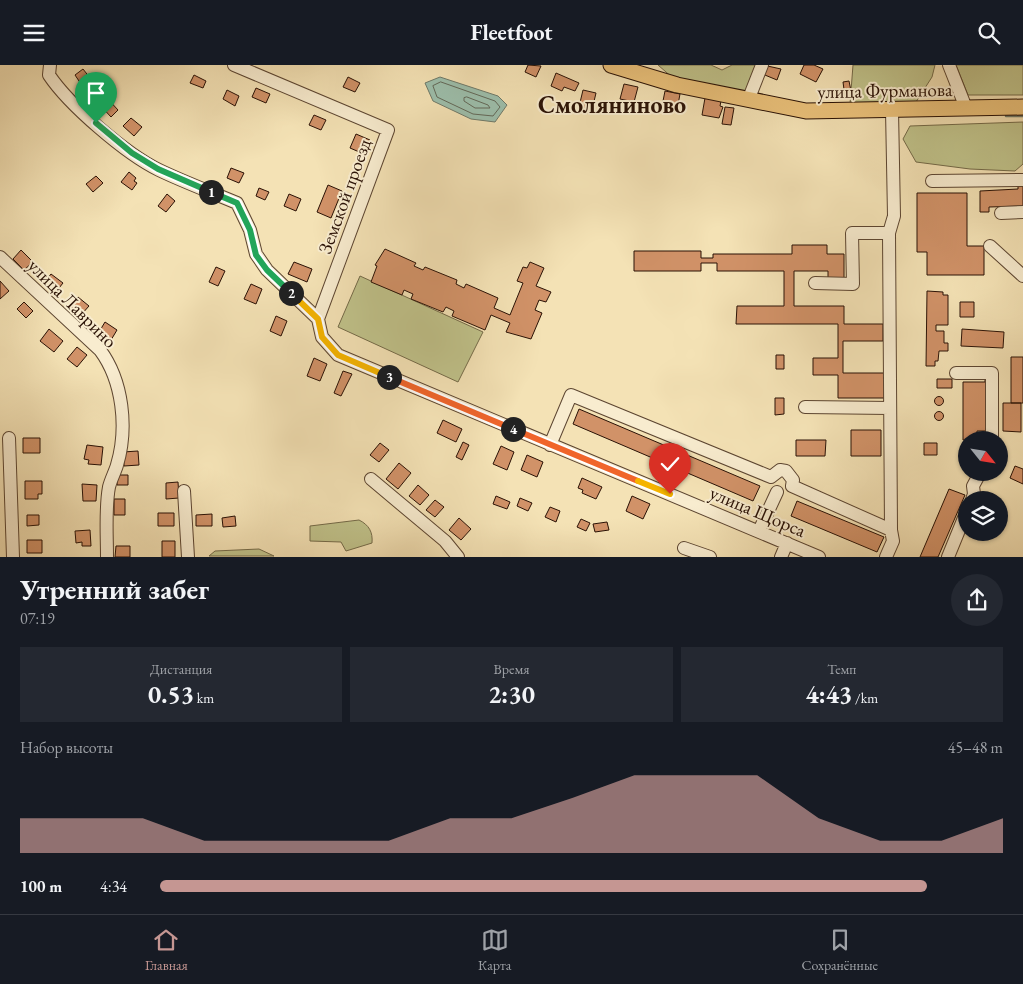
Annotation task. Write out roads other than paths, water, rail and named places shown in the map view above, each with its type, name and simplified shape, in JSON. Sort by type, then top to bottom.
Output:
[{"type":"main road","name":"улица Фурманова","points":[[612,65],[677,85],[806,111],[892,111],[1023,107]]},
{"type":"street","points":[[50,65],[49,75],[61,93],[132,153],[158,169],[237,203],[250,230],[256,255],[267,270],[316,318]]},
{"type":"street","name":"Земской проезд","points":[[234,65],[388,130],[316,318]]},
{"type":"street","points":[[749,98],[762,65]]},
{"type":"street","points":[[949,65],[966,108]]},
{"type":"street","points":[[886,557],[893,541],[891,530],[889,233],[894,216],[892,111]]},
{"type":"street","points":[[932,181],[1023,180]]},
{"type":"street","points":[[1001,213],[1023,212]]},
{"type":"street","points":[[815,283],[853,284],[852,233],[889,233]]},
{"type":"street","points":[[990,246],[1023,276]]},
{"type":"street","name":"улица Лаврино","points":[[0,257],[51,307],[95,345],[109,367],[123,409],[124,424],[118,465],[109,487],[107,557]]},
{"type":"street","name":"улица Щорса","points":[[316,318],[322,337],[338,355],[819,557]]},
{"type":"street","points":[[956,373],[992,373],[992,431]]},
{"type":"street","points":[[550,445],[571,395],[771,477]]},
{"type":"street","points":[[805,407],[890,408]]},
{"type":"street","points":[[8,437],[13,557]]},
{"type":"street","points":[[780,470],[786,471],[790,474],[792,485],[783,493],[777,492],[770,483],[771,477],[780,470]]},
{"type":"street","points":[[371,479],[444,541],[458,557]]},
{"type":"street","points":[[792,485],[891,530]]},
{"type":"street","points":[[184,491],[188,557]]},
{"type":"street","points":[[759,531],[777,492]]},
{"type":"street","points":[[948,557],[958,533]]},
{"type":"street","points":[[781,557],[787,543]]},
{"type":"street","points":[[684,548],[710,557]]},
{"type":"water","points":[[440,77],[498,96],[507,105],[495,122],[471,119],[433,101],[425,83]]},
{"type":"waterway","points":[[1006,116],[1023,116]]},
{"type":"district","name":"Смоляниново","points":[[612,105]]}]
